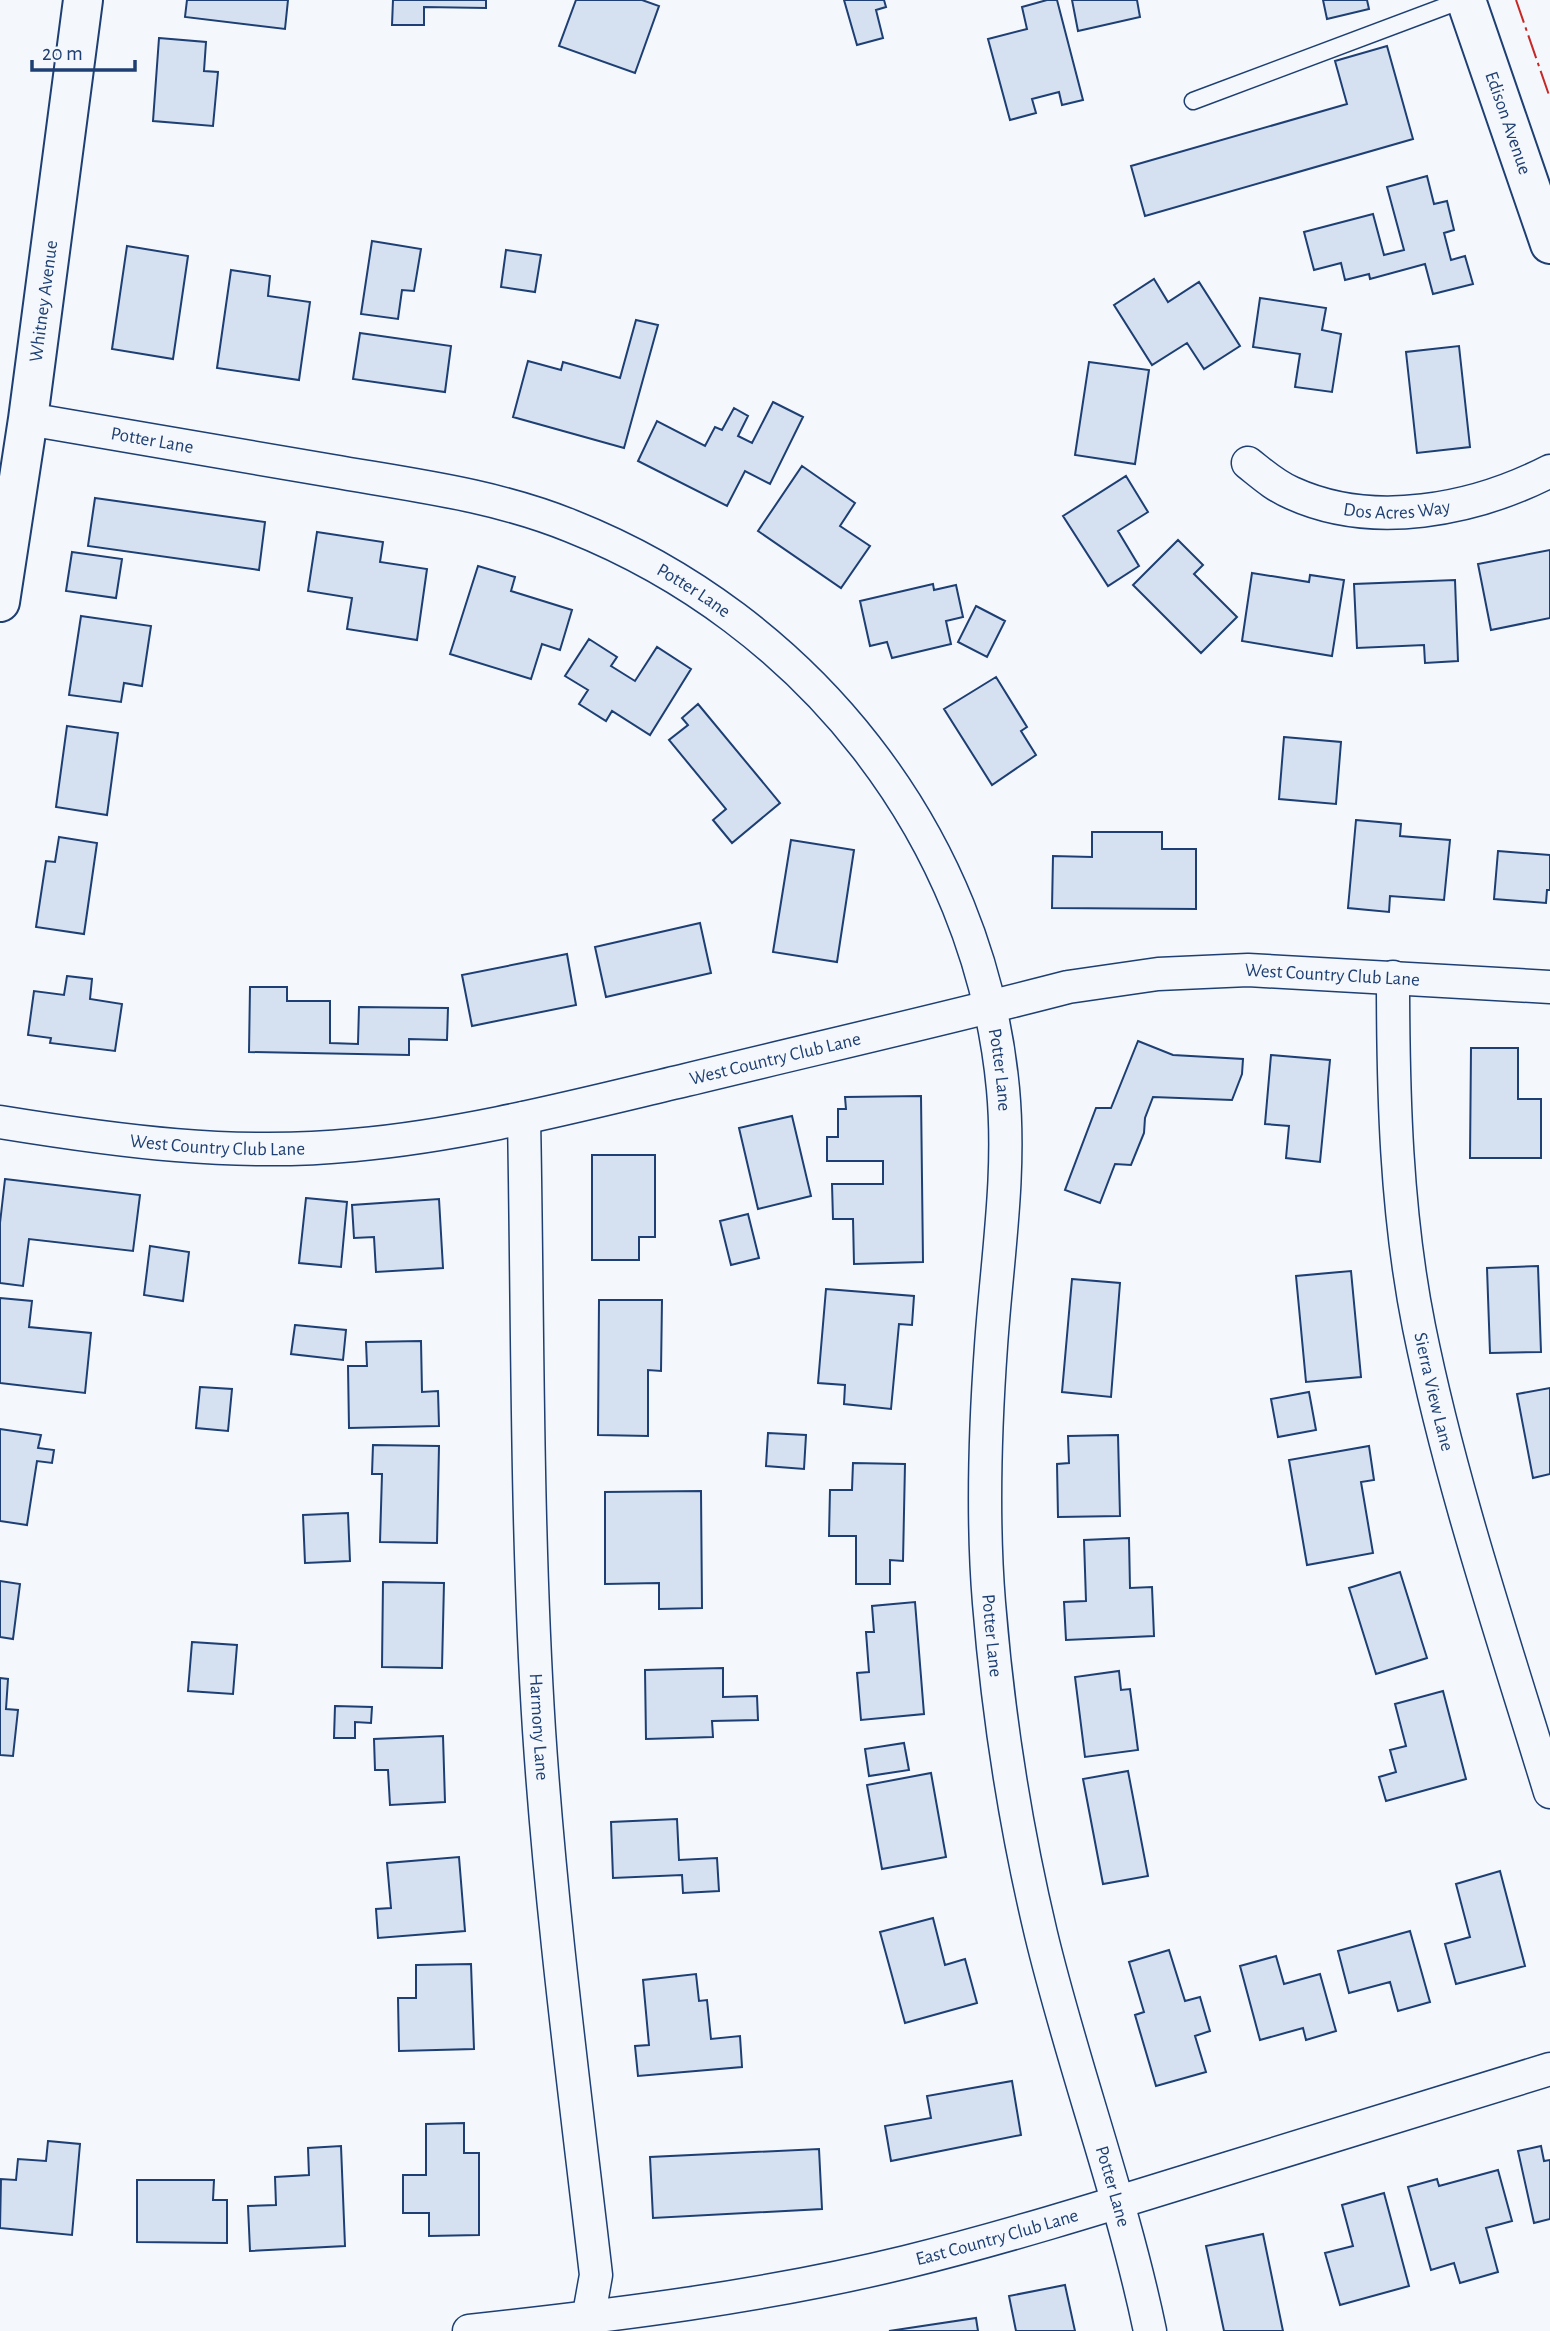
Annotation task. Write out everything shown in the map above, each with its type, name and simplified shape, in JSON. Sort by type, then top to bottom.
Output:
[{"type":"street","name":"Whitney Avenue","points":[[0,602],[28,419],[83,0]]},
{"type":"street","name":"Edison Avenue","points":[[1464,0],[1550,244]]},
{"type":"street","name":"Potter Lane","points":[[28,419],[430,488],[500,503],[567,524],[633,553],[674,575],[733,615],[788,660],[838,711],[882,766],[920,826],[952,890],[976,956],[990,1007],[1003,1083],[1007,1155],[1002,1249],[991,1344],[985,1470],[988,1596],[1000,1722],[1021,1846],[1042,1939],[1117,2203],[1150,2331]]},
{"type":"street","name":"Dos Acres Way","points":[[1248,463],[1291,493],[1329,507],[1367,512],[1395,512],[1476,500],[1528,482],[1550,471]]},
{"type":"street","name":"West Country Club Lane","points":[[0,1122],[107,1140],[188,1147],[271,1149],[353,1145],[475,1129],[1068,987],[1158,974],[1248,970],[1550,987]]},
{"type":"street","name":"Sierra View Lane","points":[[1393,977],[1393,1093],[1402,1209],[1419,1325],[1444,1437],[1465,1514],[1550,1792]]},
{"type":"street","name":"Harmony Lane","points":[[524,1118],[532,1584],[539,1731],[555,1914],[596,2274],[587,2325]]},
{"type":"street","name":"East Country Club Lane","points":[[469,2331],[587,2325],[903,2262],[1117,2203],[1550,2069]]},
{"type":"lane","points":[[1193,101],[1464,0]]},
{"type":"building","points":[[187,0],[288,0],[285,29],[185,17]]},
{"type":"building","points":[[393,0],[486,0],[486,8],[424,7],[424,25],[392,25]]},
{"type":"building","points":[[576,0],[642,0],[659,6],[635,73],[559,46]]},
{"type":"building","points":[[844,0],[884,0],[886,7],[876,10],[883,38],[857,45]]},
{"type":"building","points":[[1057,0],[1083,100],[1062,105],[1059,92],[1032,99],[1036,113],[1010,120],[988,39],[1027,29],[1022,7]]},
{"type":"building","points":[[1072,0],[1137,0],[1140,17],[1078,31]]},
{"type":"building","points":[[1323,0],[1367,0],[1369,9],[1327,19]]},
{"type":"building","points":[[159,38],[206,42],[204,71],[218,72],[213,126],[153,121]]},
{"type":"building","points":[[1387,46],[1413,139],[1145,216],[1131,166],[1347,104],[1335,61]]},
{"type":"building","points":[[1427,176],[1434,204],[1447,201],[1454,230],[1444,233],[1451,260],[1465,256],[1473,284],[1433,294],[1425,264],[1370,279],[1369,274],[1345,280],[1341,263],[1314,270],[1304,232],[1373,214],[1384,255],[1404,250],[1387,187]]},
{"type":"building","points":[[372,241],[421,249],[414,291],[402,290],[398,319],[361,314]]},
{"type":"building","points":[[127,246],[188,256],[173,359],[112,349]]},
{"type":"building","points":[[506,250],[541,255],[535,292],[501,287]]},
{"type":"building","points":[[231,270],[270,276],[268,296],[310,302],[299,380],[217,368]]},
{"type":"building","points":[[1154,279],[1168,302],[1199,282],[1240,346],[1204,369],[1187,343],[1152,365],[1114,305]]},
{"type":"building","points":[[1260,298],[1326,308],[1322,330],[1341,334],[1332,392],[1295,387],[1300,354],[1253,347]]},
{"type":"building","points":[[636,320],[658,325],[624,448],[513,417],[528,361],[561,370],[563,362],[620,378]]},
{"type":"building","points":[[360,333],[451,346],[445,392],[353,379]]},
{"type":"building","points":[[1459,346],[1470,447],[1417,453],[1406,352]]},
{"type":"building","points":[[1089,362],[1149,370],[1135,464],[1075,455]]},
{"type":"building","points":[[773,402],[803,417],[770,484],[745,471],[727,506],[638,461],[657,421],[705,446],[715,427],[722,430],[734,408],[748,416],[738,436],[752,443]]},
{"type":"building","points":[[802,466],[855,503],[840,526],[870,546],[841,588],[758,531]]},
{"type":"building","points":[[1126,476],[1148,512],[1118,531],[1139,566],[1108,586],[1063,516]]},
{"type":"building","points":[[95,498],[265,522],[259,570],[88,546]]},
{"type":"building","points":[[317,532],[383,542],[380,562],[427,569],[417,640],[347,629],[352,598],[308,591]]},
{"type":"building","points":[[1178,540],[1203,565],[1194,574],[1237,617],[1201,653],[1133,585]]},
{"type":"building","points":[[1550,550],[1550,618],[1491,630],[1478,564]]},
{"type":"building","points":[[72,552],[122,559],[116,598],[66,591]]},
{"type":"building","points":[[478,566],[515,577],[511,591],[572,610],[560,650],[542,644],[531,679],[450,654]]},
{"type":"building","points":[[1252,573],[1309,582],[1310,575],[1344,580],[1332,656],[1242,641]]},
{"type":"building","points":[[1455,580],[1458,661],[1425,663],[1424,645],[1357,648],[1354,584]]},
{"type":"building","points":[[933,584],[934,590],[956,585],[963,617],[946,621],[951,644],[892,658],[887,642],[870,646],[860,601]]},
{"type":"building","points":[[976,606],[1005,621],[987,657],[958,642]]},
{"type":"building","points":[[81,616],[151,626],[142,686],[124,683],[121,702],[69,695]]},
{"type":"building","points":[[589,639],[617,657],[611,666],[635,681],[657,647],[691,669],[650,735],[612,711],[606,721],[579,704],[588,690],[565,676]]},
{"type":"building","points":[[996,677],[1027,727],[1021,731],[1036,755],[992,785],[944,709]]},
{"type":"building","points":[[698,704],[780,803],[732,843],[713,820],[726,809],[669,740],[688,725],[682,718]]},
{"type":"building","points":[[67,726],[118,733],[107,815],[56,807]]},
{"type":"building","points":[[1284,737],[1341,742],[1336,804],[1279,799]]},
{"type":"building","points":[[1356,820],[1401,824],[1400,836],[1450,840],[1444,900],[1390,896],[1389,912],[1348,908]]},
{"type":"building","points":[[1092,832],[1162,832],[1162,849],[1196,849],[1196,909],[1052,908],[1053,856],[1092,857]]},
{"type":"building","points":[[59,837],[97,843],[84,934],[36,927],[46,861],[55,862]]},
{"type":"building","points":[[791,840],[854,850],[837,962],[773,952]]},
{"type":"building","points":[[1498,851],[1550,855],[1550,890],[1547,890],[1546,903],[1494,899]]},
{"type":"building","points":[[700,923],[711,973],[606,997],[595,947]]},
{"type":"building","points":[[567,954],[576,1005],[472,1026],[462,975]]},
{"type":"building","points":[[67,976],[92,979],[90,999],[122,1004],[115,1051],[50,1043],[51,1038],[28,1035],[34,991],[64,995]]},
{"type":"building","points":[[250,987],[287,987],[287,1001],[330,1001],[330,1043],[358,1044],[359,1007],[448,1008],[447,1040],[409,1039],[409,1055],[249,1052]]},
{"type":"building","points":[[1138,1041],[1173,1055],[1243,1059],[1242,1074],[1232,1100],[1153,1097],[1145,1118],[1144,1133],[1131,1165],[1115,1164],[1100,1203],[1065,1190],[1096,1108],[1111,1108]]},
{"type":"building","points":[[1471,1048],[1518,1048],[1518,1099],[1541,1099],[1541,1158],[1470,1158]]},
{"type":"building","points":[[1271,1055],[1330,1060],[1320,1162],[1286,1158],[1289,1126],[1265,1124]]},
{"type":"building","points":[[921,1096],[923,1262],[854,1264],[853,1219],[833,1219],[832,1184],[883,1184],[883,1161],[827,1161],[827,1137],[838,1137],[838,1109],[846,1109],[845,1097]]},
{"type":"building","points":[[792,1116],[811,1196],[758,1209],[739,1128]]},
{"type":"building","points":[[592,1155],[655,1155],[655,1237],[639,1237],[639,1260],[592,1260]]},
{"type":"building","points":[[5,1179],[140,1195],[133,1251],[29,1239],[23,1286],[0,1283],[0,1223]]},
{"type":"building","points":[[306,1198],[347,1202],[341,1267],[299,1263]]},
{"type":"building","points":[[439,1199],[443,1268],[376,1272],[374,1237],[354,1238],[352,1205]]},
{"type":"building","points":[[748,1214],[759,1258],[731,1265],[720,1221]]},
{"type":"building","points":[[150,1246],[189,1252],[183,1301],[144,1295]]},
{"type":"building","points":[[1538,1266],[1541,1352],[1490,1353],[1487,1268]]},
{"type":"building","points":[[1351,1271],[1361,1377],[1306,1382],[1296,1276]]},
{"type":"building","points":[[1072,1279],[1120,1283],[1111,1397],[1062,1392]]},
{"type":"building","points":[[826,1289],[914,1296],[912,1325],[899,1324],[891,1409],[844,1404],[845,1385],[818,1383]]},
{"type":"building","points":[[0,1298],[32,1301],[29,1327],[91,1333],[85,1393],[0,1383]]},
{"type":"building","points":[[599,1300],[662,1300],[661,1371],[648,1370],[648,1436],[598,1435]]},
{"type":"building","points":[[295,1325],[346,1330],[343,1360],[291,1354]]},
{"type":"building","points":[[421,1341],[422,1392],[438,1391],[439,1426],[349,1428],[348,1366],[367,1366],[366,1342]]},
{"type":"building","points":[[200,1387],[232,1389],[228,1431],[196,1428]]},
{"type":"building","points":[[1550,1388],[1550,1474],[1533,1478],[1517,1394]]},
{"type":"building","points":[[1309,1392],[1316,1430],[1278,1437],[1271,1399]]},
{"type":"building","points":[[0,1429],[41,1435],[38,1448],[54,1450],[52,1463],[37,1461],[27,1525],[0,1521]]},
{"type":"building","points":[[768,1433],[806,1435],[804,1469],[766,1466]]},
{"type":"building","points":[[1118,1435],[1120,1516],[1058,1517],[1057,1464],[1069,1463],[1068,1436]]},
{"type":"building","points":[[373,1445],[439,1446],[437,1543],[380,1542],[382,1474],[372,1474]]},
{"type":"building","points":[[1369,1446],[1374,1480],[1361,1482],[1373,1553],[1307,1565],[1289,1460]]},
{"type":"building","points":[[853,1463],[905,1464],[903,1561],[890,1560],[890,1584],[856,1584],[856,1536],[829,1536],[830,1490],[852,1490]]},
{"type":"building","points":[[701,1491],[702,1608],[659,1609],[659,1583],[605,1584],[605,1492]]},
{"type":"building","points":[[348,1513],[350,1561],[305,1563],[303,1515]]},
{"type":"building","points":[[1129,1538],[1130,1588],[1152,1587],[1154,1636],[1066,1640],[1064,1602],[1086,1601],[1084,1540]]},
{"type":"building","points":[[1400,1572],[1427,1658],[1376,1674],[1349,1588]]},
{"type":"building","points":[[0,1581],[20,1584],[13,1639],[0,1637]]},
{"type":"building","points":[[383,1582],[444,1583],[442,1668],[382,1667]]},
{"type":"building","points":[[915,1602],[924,1714],[861,1720],[857,1673],[869,1672],[866,1632],[874,1632],[872,1606]]},
{"type":"building","points":[[192,1642],[237,1645],[233,1694],[188,1691]]},
{"type":"building","points":[[723,1668],[723,1697],[757,1696],[758,1720],[712,1721],[713,1737],[646,1739],[645,1670]]},
{"type":"building","points":[[1119,1671],[1121,1690],[1130,1689],[1138,1750],[1085,1757],[1075,1677]]},
{"type":"building","points":[[0,1678],[8,1679],[6,1709],[18,1710],[13,1756],[0,1755]]},
{"type":"building","points":[[1443,1691],[1466,1779],[1386,1801],[1379,1777],[1396,1772],[1390,1750],[1406,1746],[1395,1704]]},
{"type":"building","points":[[335,1706],[372,1707],[371,1723],[355,1722],[355,1738],[334,1738]]},
{"type":"building","points":[[443,1736],[445,1802],[390,1805],[388,1770],[375,1770],[374,1739]]},
{"type":"building","points":[[904,1743],[909,1770],[869,1776],[865,1749]]},
{"type":"building","points":[[1128,1771],[1148,1876],[1103,1884],[1083,1779]]},
{"type":"building","points":[[931,1773],[946,1857],[882,1869],[867,1785]]},
{"type":"building","points":[[677,1819],[679,1860],[717,1858],[719,1891],[683,1893],[682,1875],[613,1878],[611,1822]]},
{"type":"building","points":[[459,1857],[465,1931],[378,1938],[376,1909],[391,1908],[387,1863]]},
{"type":"building","points":[[1500,1871],[1525,1966],[1456,1984],[1445,1944],[1470,1937],[1456,1884]]},
{"type":"building","points":[[933,1918],[945,1965],[965,1959],[977,2003],[905,2023],[880,1932]]},
{"type":"building","points":[[1410,1931],[1430,2002],[1398,2011],[1390,1982],[1349,1993],[1338,1951]]},
{"type":"building","points":[[1169,1950],[1185,2001],[1200,1997],[1210,2031],[1195,2036],[1206,2072],[1156,2086],[1135,2015],[1144,2012],[1129,1962]]},
{"type":"building","points":[[1276,1956],[1284,1984],[1320,1974],[1336,2031],[1306,2040],[1303,2028],[1260,2040],[1240,1966]]},
{"type":"building","points":[[471,1964],[474,2049],[399,2051],[398,1998],[416,1998],[416,1965]]},
{"type":"building","points":[[696,1974],[699,2001],[707,2000],[711,2039],[740,2036],[742,2067],[638,2076],[635,2046],[649,2045],[643,1980]]},
{"type":"building","points":[[1012,2081],[1021,2135],[891,2161],[885,2126],[931,2118],[927,2096]]},
{"type":"building","points":[[464,2123],[464,2153],[479,2153],[479,2235],[429,2236],[429,2213],[403,2213],[403,2175],[426,2175],[426,2124]]},
{"type":"building","points":[[48,2141],[80,2144],[72,2235],[0,2228],[1,2179],[16,2180],[18,2159],[46,2161]]},
{"type":"building","points":[[341,2146],[345,2246],[250,2251],[248,2206],[276,2205],[275,2177],[309,2175],[308,2148]]},
{"type":"building","points":[[1541,2146],[1544,2161],[1550,2160],[1550,2219],[1534,2223],[1518,2151]]},
{"type":"building","points":[[819,2149],[822,2209],[653,2218],[650,2157]]},
{"type":"building","points":[[1498,2170],[1512,2221],[1486,2228],[1498,2272],[1460,2283],[1454,2263],[1431,2270],[1408,2187],[1437,2179],[1439,2186]]},
{"type":"building","points":[[137,2180],[214,2180],[213,2200],[227,2200],[227,2243],[137,2242]]},
{"type":"building","points":[[1384,2193],[1409,2286],[1340,2305],[1325,2253],[1353,2246],[1342,2205]]},
{"type":"building","points":[[1263,2234],[1283,2331],[1224,2331],[1206,2246]]},
{"type":"building","points":[[1065,2285],[1075,2331],[1016,2331],[1009,2296]]},
{"type":"building","points":[[976,2318],[978,2331],[889,2331]]},
{"type":"power","points":[[1516,0],[1550,98]]}]
